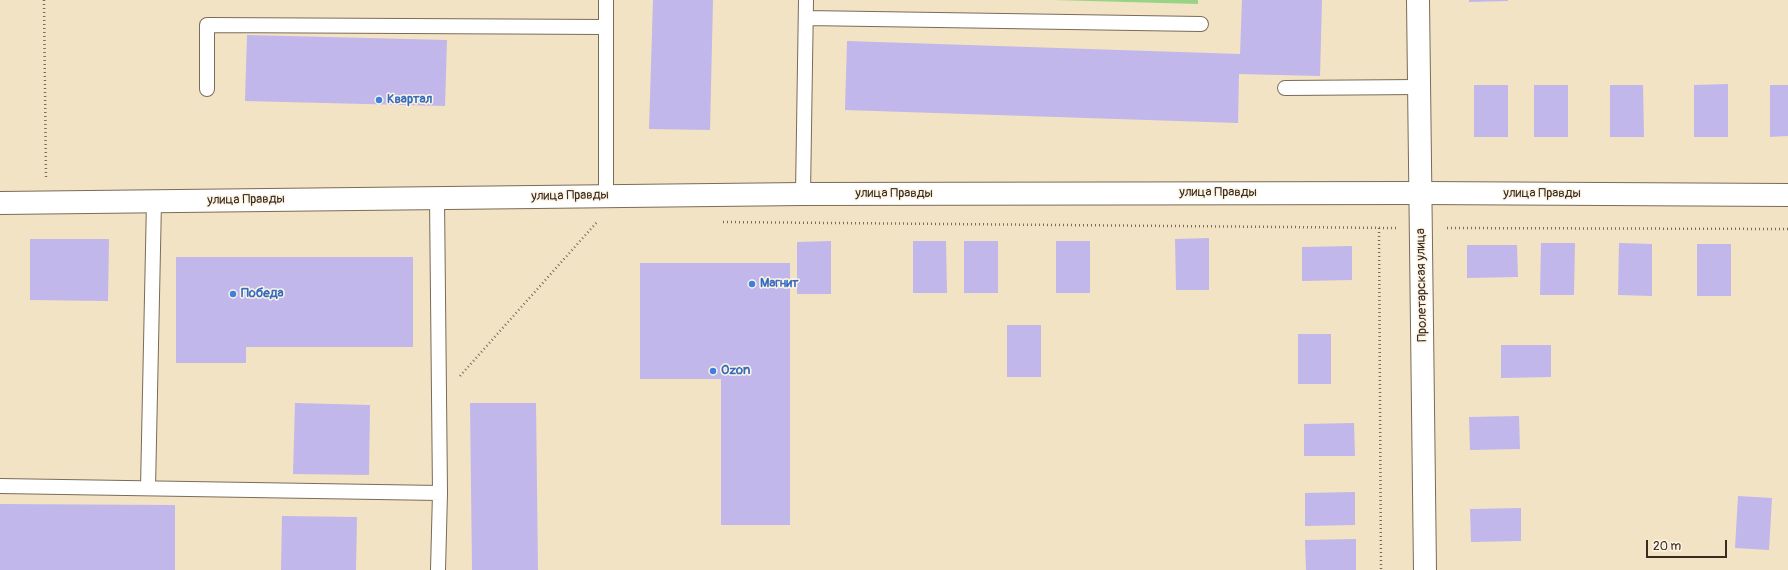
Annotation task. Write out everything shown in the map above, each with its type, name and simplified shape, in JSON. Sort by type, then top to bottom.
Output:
[{"type":"street","name":"Пролетарская улица","points":[[1418,0],[1425,570]]},
{"type":"street","name":"улица Правды","points":[[0,203],[804,194],[1421,193],[1788,195]]},
{"type":"lane","points":[[606,0],[606,196]]},
{"type":"lane","points":[[804,194],[806,0]]},
{"type":"lane","points":[[806,18],[1201,24]]},
{"type":"lane","points":[[207,89],[207,25],[606,27]]},
{"type":"lane","points":[[1285,88],[1419,87]]},
{"type":"lane","points":[[437,198],[440,494],[438,570]]},
{"type":"lane","points":[[148,488],[154,201]]},
{"type":"lane","points":[[0,486],[440,494]]},
{"type":"path","points":[[44,0],[46,202]]},
{"type":"path","points":[[588,222],[604,222]]},
{"type":"path","points":[[439,400],[596,222]]},
{"type":"path","points":[[718,222],[1379,228],[1788,229]]},
{"type":"path","points":[[1379,228],[1381,570]]},
{"type":"green space","points":[[1054,0],[1198,0],[1198,4]]},
{"type":"building","points":[[653,0],[713,0],[710,130],[649,129]]},
{"type":"building","points":[[1242,0],[1322,0],[1320,76],[1239,74],[1238,123],[845,110],[847,41],[1240,54]]},
{"type":"building","points":[[1469,0],[1508,0],[1508,1],[1469,2]]},
{"type":"building","points":[[247,35],[447,40],[445,106],[245,101]]},
{"type":"building","points":[[1728,84],[1728,137],[1694,137],[1694,85]]},
{"type":"building","points":[[1474,85],[1508,85],[1508,137],[1474,137]]},
{"type":"building","points":[[1534,85],[1568,85],[1568,137],[1534,137]]},
{"type":"building","points":[[1610,85],[1643,85],[1644,137],[1610,137]]},
{"type":"building","points":[[1770,85],[1788,85],[1788,136],[1770,137]]},
{"type":"building","points":[[1209,238],[1209,290],[1176,290],[1175,239]]},
{"type":"building","points":[[30,239],[109,239],[108,301],[30,300]]},
{"type":"building","points":[[831,241],[831,294],[797,294],[797,242]]},
{"type":"building","points":[[913,241],[946,241],[947,293],[913,293]]},
{"type":"building","points":[[964,241],[998,241],[998,293],[964,293]]},
{"type":"building","points":[[1056,241],[1090,241],[1090,293],[1056,293]]},
{"type":"building","points":[[1541,243],[1575,243],[1574,295],[1540,295]]},
{"type":"building","points":[[1619,243],[1652,244],[1652,296],[1618,295]]},
{"type":"building","points":[[1697,244],[1731,244],[1731,296],[1697,296]]},
{"type":"building","points":[[1467,245],[1517,245],[1518,277],[1467,278]]},
{"type":"building","points":[[1352,246],[1352,280],[1302,281],[1302,247]]},
{"type":"building","points":[[176,257],[413,257],[413,347],[246,347],[246,363],[176,363]]},
{"type":"building","points":[[640,263],[790,263],[790,525],[721,525],[721,379],[640,379]]},
{"type":"building","points":[[1007,325],[1041,325],[1041,377],[1007,377]]},
{"type":"building","points":[[1298,334],[1331,334],[1331,384],[1298,384]]},
{"type":"building","points":[[1501,345],[1551,345],[1551,377],[1501,378]]},
{"type":"building","points":[[295,403],[370,405],[369,475],[293,474]]},
{"type":"building","points":[[470,403],[536,403],[538,570],[472,570]]},
{"type":"building","points":[[1519,416],[1520,449],[1470,450],[1469,417]]},
{"type":"building","points":[[1354,423],[1355,456],[1304,456],[1304,424]]},
{"type":"building","points":[[1355,492],[1355,525],[1305,526],[1305,493]]},
{"type":"building","points":[[1738,496],[1772,498],[1769,550],[1735,548]]},
{"type":"building","points":[[0,504],[175,505],[175,570],[0,570]]},
{"type":"building","points":[[1521,508],[1521,541],[1471,542],[1470,509]]},
{"type":"building","points":[[282,516],[357,517],[356,570],[281,570]]},
{"type":"building","points":[[1356,539],[1356,570],[1306,570],[1305,540]]},
{"type":"place","name":"Квартал","points":[[379,100]]},
{"type":"place","name":"Магнит","points":[[752,284]]},
{"type":"place","name":"Победа","points":[[233,294]]},
{"type":"place","name":"Ozon","points":[[713,371]]}]
